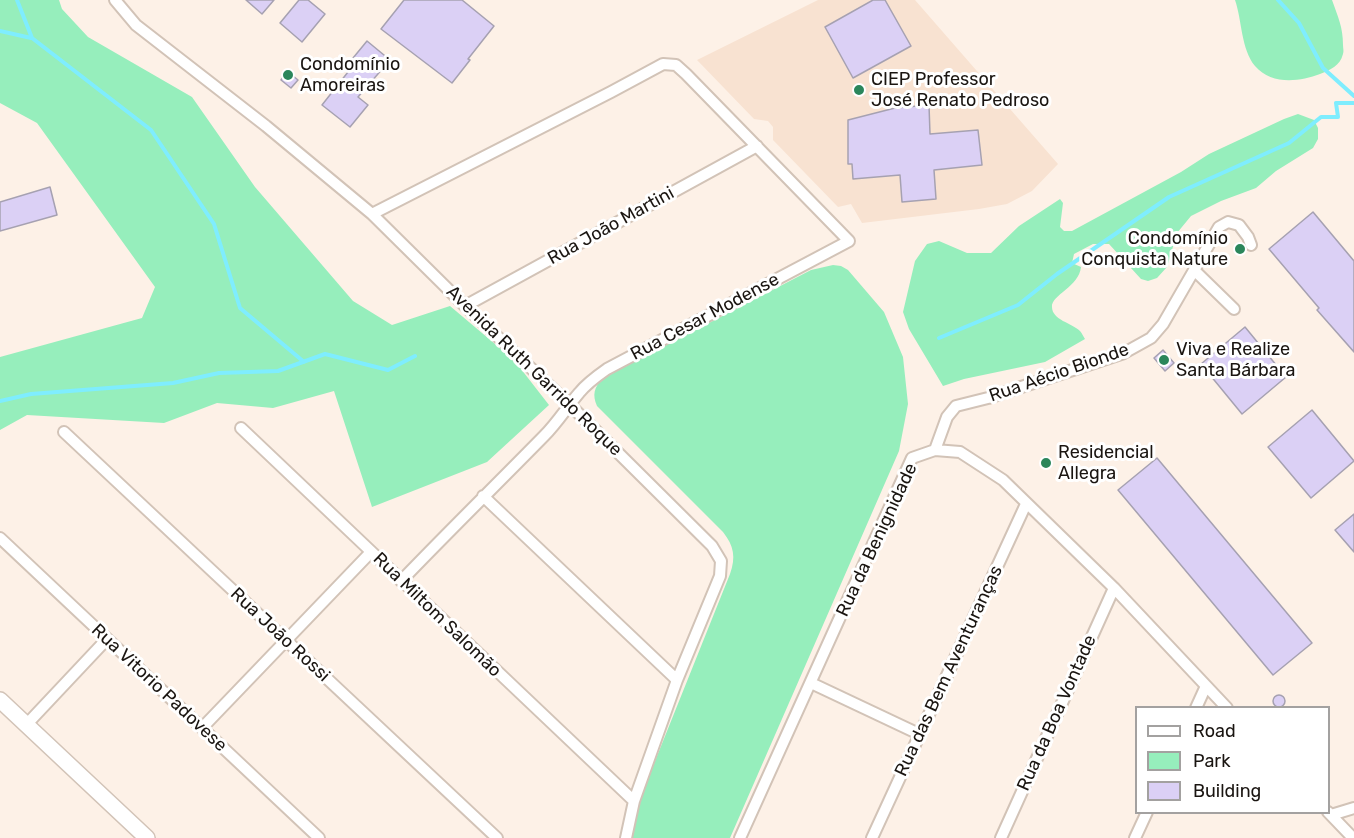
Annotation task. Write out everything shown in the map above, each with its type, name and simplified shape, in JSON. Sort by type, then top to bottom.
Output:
[{"type":"street","name":"Avenida Ruth Garrido Roque","points":[[115,0],[136,25],[266,126],[372,214],[712,546],[721,561],[720,576],[677,680],[634,801],[626,838]]},
{"type":"street","points":[[372,214],[663,64],[676,65],[757,146]]},
{"type":"street","name":"Rua Cesar Modense","points":[[401,581],[546,434],[590,381],[607,369],[849,241],[757,146]]},
{"type":"street","name":"Rua João Martini","points":[[465,306],[757,146]]},
{"type":"street","name":"Rua Aécio Bionde","points":[[935,450],[947,417],[956,406],[988,398],[1124,353],[1151,338],[1163,324],[1220,227],[1228,222],[1239,225],[1249,241]]},
{"type":"street","points":[[1194,270],[1233,309]]},
{"type":"street","name":"Rua Miltom Salomão","points":[[241,428],[634,801]]},
{"type":"street","name":"Rua João Rossi","points":[[64,432],[496,838]]},
{"type":"street","name":"Rua da Benignidade","points":[[740,838],[912,458],[935,450],[960,452],[1003,480],[1114,588],[1225,706]]},
{"type":"street","points":[[483,496],[677,680]]},
{"type":"street","name":"Rua das Bem Aventuranças","points":[[872,838],[1026,504]]},
{"type":"street","name":"Rua Vitorio Padovese","points":[[0,538],[319,838]]},
{"type":"street","points":[[202,728],[371,552]]},
{"type":"street","name":"Rua da Boa Vontade","points":[[1001,838],[1114,588]]},
{"type":"street","points":[[27,724],[107,639]]},
{"type":"street","points":[[811,682],[919,734]]},
{"type":"street","points":[[1197,706],[1206,686]]},
{"type":"street","points":[[0,699],[147,838]]},
{"type":"street","points":[[1330,813],[1354,808]]},
{"type":"street","points":[[1330,813],[1352,837]]},
{"type":"street","points":[[1135,838],[1147,814]]},
{"type":"shaded area","name":"CIEP Professor José Renato Pedroso","points":[[818,0],[915,0],[1058,164],[1032,191],[1007,204],[862,223],[851,204],[838,207],[773,140],[773,127],[768,121],[754,119],[697,60]]},
{"type":"green space","points":[[0,0],[59,0],[62,9],[88,37],[192,97],[255,187],[353,301],[392,325],[450,306],[514,360],[549,405],[487,462],[372,507],[334,391],[273,408],[217,403],[164,423],[27,415],[0,430],[0,357],[142,318],[155,287],[37,123],[0,103]]},
{"type":"green space","points":[[1235,0],[1332,0],[1342,33],[1342,58],[1331,69],[1312,77],[1286,80],[1269,76],[1255,66],[1250,59],[1244,43]]},
{"type":"green space","points":[[1298,114],[1314,120],[1318,128],[1318,139],[1313,148],[1276,171],[1256,188],[1221,201],[1191,216],[1177,233],[1167,267],[1157,278],[1148,281],[1141,279],[1109,244],[1093,244],[1074,254],[1072,263],[1081,267],[1079,274],[1071,285],[1056,298],[1052,307],[1055,315],[1080,331],[1085,339],[1045,362],[964,379],[943,386],[909,329],[903,312],[915,261],[927,244],[939,241],[967,253],[991,253],[1019,226],[1060,199],[1063,203],[1060,227],[1064,231],[1072,231],[1181,172],[1209,154]]},
{"type":"green space","points":[[833,265],[848,270],[884,312],[903,357],[908,404],[899,451],[730,838],[632,838],[641,796],[730,574],[733,557],[730,542],[723,532],[597,406],[594,395],[596,388],[603,378],[811,270]]},
{"type":"building","points":[[246,0],[274,0],[262,14]]},
{"type":"building","points":[[299,0],[308,0],[325,14],[302,42],[280,23]]},
{"type":"building","points":[[404,0],[462,0],[494,26],[452,83],[381,29]]},
{"type":"building","points":[[873,0],[885,0],[911,46],[853,78],[825,27]]},
{"type":"building","points":[[367,41],[390,60],[358,97],[368,105],[350,127],[322,105],[348,72],[344,69]]},
{"type":"building","name":"Condomínio Amoreiras","points":[[287,71],[298,80],[291,88],[281,80]]},
{"type":"building","points":[[929,105],[930,134],[978,130],[982,165],[934,170],[936,199],[902,202],[900,175],[853,179],[852,164],[848,164],[848,120],[895,108]]},
{"type":"building","points":[[50,187],[57,215],[0,231],[0,202]]},
{"type":"building","points":[[1313,212],[1354,261],[1354,352],[1317,310],[1319,308],[1269,249]]},
{"type":"building","points":[[1245,327],[1286,377],[1242,414],[1201,364]]},
{"type":"building","name":"Viva e Realize Santa Bárbara","points":[[1163,350],[1174,363],[1165,371],[1154,358]]},
{"type":"building","points":[[1312,410],[1354,461],[1311,498],[1268,447]]},
{"type":"building","points":[[1157,458],[1312,643],[1273,675],[1118,490]]},
{"type":"building","points":[[1354,514],[1354,552],[1335,530]]},
{"type":"building","points":[[1281,695],[1285,699],[1284,706],[1274,706],[1274,696]]},
{"type":"waterway","points":[[17,0],[32,38],[151,130],[214,224],[240,308],[304,362]]},
{"type":"waterway","points":[[1278,0],[1299,23],[1323,68],[1354,96]]},
{"type":"waterway","points":[[0,31],[31,38]]},
{"type":"waterway","points":[[939,338],[1018,305],[1057,274],[1169,197],[1289,143],[1321,117],[1338,117],[1336,103],[1354,103]]},
{"type":"waterway","points":[[0,401],[31,394],[173,383],[219,373],[278,371],[325,354],[388,370],[415,356]]},
{"type":"place","name":"Condomínio Amoreiras","points":[[288,75]]},
{"type":"place","name":"CIEP Professor José Renato Pedroso","points":[[859,90]]},
{"type":"place","name":"Condomínio Conquista Nature","points":[[1240,249]]},
{"type":"place","name":"Viva e Realize Santa Bárbara","points":[[1164,360]]},
{"type":"place","name":"Residencial Allegra","points":[[1046,463]]}]
